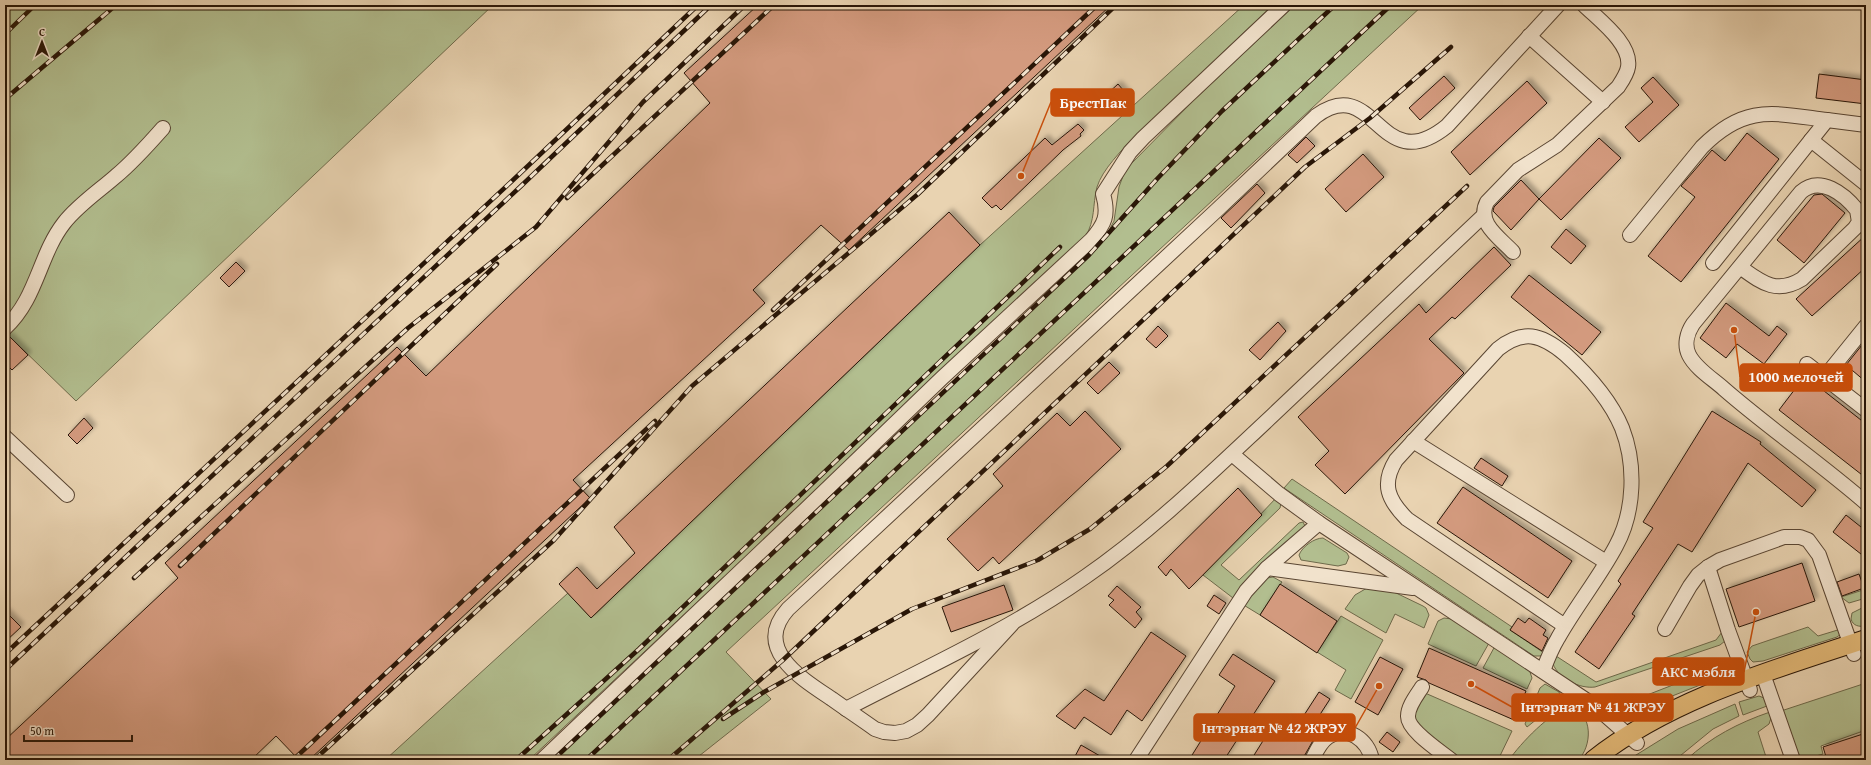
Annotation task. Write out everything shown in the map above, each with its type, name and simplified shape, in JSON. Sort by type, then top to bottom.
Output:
[{"type":"main road","points":[[1593,760],[1633,739],[1684,706],[1859,647]]},
{"type":"main road","points":[[1613,760],[1633,739]]},
{"type":"lane","points":[[542,760],[942,378],[1091,240],[1104,223],[1106,212],[1102,194],[1130,152],[1284,5]]},
{"type":"lane","points":[[1012,624],[928,715],[906,731],[895,733],[875,729],[796,674],[783,660],[778,650],[776,638],[780,617],[788,609],[1316,116],[1332,107],[1351,106],[1366,114],[1394,139],[1410,142],[1430,138],[1447,126],[1558,5]]},
{"type":"lane","points":[[1513,252],[1491,229],[1483,216],[1484,208],[1487,202],[1518,170],[1557,145],[1603,102],[1618,87],[1625,76],[1628,67],[1628,56],[1623,45],[1584,5]]},
{"type":"lane","points":[[1529,36],[1603,102]]},
{"type":"lane","points":[[1630,235],[1702,147],[1715,134],[1730,125],[1760,114],[1776,113],[1866,125]]},
{"type":"lane","points":[[1714,263],[1828,120]]},
{"type":"lane","points":[[5,328],[12,322],[28,299],[57,233],[64,222],[118,175],[163,128]]},
{"type":"lane","points":[[1811,140],[1866,184]]},
{"type":"lane","points":[[1740,267],[1770,286],[1787,286],[1795,283],[1802,279],[1855,228],[1859,222],[1858,210],[1833,189],[1826,186],[1819,184],[1805,188],[1740,267],[1690,329],[1687,343],[1690,357],[1695,363],[1732,396],[1866,503]]},
{"type":"lane","points":[[846,709],[1012,624],[1047,603],[1106,562],[1150,526],[1232,454],[1483,216]]},
{"type":"lane","points":[[1824,378],[1866,326]]},
{"type":"lane","points":[[1543,671],[1565,626],[1606,562],[1626,524],[1630,502],[1631,478],[1628,453],[1622,428],[1595,384],[1578,366],[1545,340],[1533,336],[1521,336],[1508,341],[1498,349],[1413,441],[1396,460],[1389,471],[1387,483],[1390,496],[1396,508],[1407,519],[1565,626]]},
{"type":"lane","points":[[1807,364],[1866,410]]},
{"type":"lane","points":[[5,437],[67,495]]},
{"type":"lane","points":[[1413,441],[1606,562]]},
{"type":"lane","points":[[1232,454],[1279,494],[1319,523],[1595,706],[1633,739]]},
{"type":"lane","points":[[1136,760],[1238,601],[1267,568],[1319,523]]},
{"type":"lane","points":[[1665,629],[1690,586],[1698,575],[1708,567],[1731,555],[1784,537],[1800,537],[1808,540],[1819,555],[1859,647]]},
{"type":"lane","points":[[1708,567],[1748,685]]},
{"type":"lane","points":[[1267,568],[1418,588]]},
{"type":"lane","points":[[1765,679],[1793,760]]},
{"type":"lane","points":[[1422,687],[1409,711],[1409,722],[1412,727],[1451,760]]},
{"type":"lane","points":[[1312,760],[1321,743],[1327,737],[1335,733],[1344,732],[1354,735],[1363,741],[1370,751],[1372,760]]},
{"type":"green space","points":[[5,5],[493,5],[76,401],[10,337],[5,342]]},
{"type":"green space","points":[[1244,5],[1273,5],[1134,137],[1113,160],[1103,174],[1097,187],[1091,224],[1085,238],[529,760],[385,760],[568,593],[591,618],[980,245]]},
{"type":"green space","points":[[1295,5],[1423,5],[726,652],[771,699],[694,760],[553,760],[1089,255],[1107,234],[1114,221],[1119,187],[1129,166],[1194,100]]},
{"type":"green space","points":[[1292,479],[1512,627],[1510,630],[1544,653],[1540,656],[1534,656],[1284,488]]},
{"type":"green space","points":[[1277,497],[1281,503],[1280,508],[1221,565],[1239,580],[1299,523],[1303,522],[1305,526],[1251,575],[1233,598],[1203,575]]},
{"type":"green space","points":[[1323,538],[1347,553],[1349,557],[1346,564],[1338,566],[1301,560],[1299,555],[1306,546],[1312,541]]},
{"type":"green space","points":[[1273,577],[1282,582],[1260,615],[1242,604],[1267,578]]},
{"type":"green space","points":[[1367,588],[1394,592],[1426,608],[1429,615],[1424,628],[1395,614],[1386,633],[1345,609],[1355,595]]},
{"type":"green space","points":[[1866,589],[1866,598],[1849,603],[1841,597]]},
{"type":"green space","points":[[1866,606],[1866,626],[1855,625],[1851,619],[1852,613]]},
{"type":"green space","points":[[1341,616],[1383,640],[1351,699],[1335,690],[1346,670],[1317,652]]},
{"type":"green space","points":[[1444,618],[1452,619],[1489,643],[1476,666],[1428,644],[1438,621]]},
{"type":"green space","points":[[1808,627],[1818,636],[1841,629],[1841,634],[1837,637],[1763,661],[1753,662],[1750,659],[1747,652],[1752,646]]},
{"type":"green space","points":[[1722,632],[1725,641],[1720,645],[1595,687],[1577,685],[1571,682],[1560,674],[1553,664],[1556,656],[1596,682],[1716,640]]},
{"type":"green space","points":[[1495,646],[1529,669],[1532,678],[1527,689],[1483,668]]},
{"type":"green space","points":[[1719,667],[1723,676],[1629,713],[1620,712],[1620,707],[1624,704]]},
{"type":"green space","points":[[1866,683],[1866,730],[1821,746],[1823,754],[1805,759],[1800,758],[1781,711]]},
{"type":"green space","points":[[1545,684],[1559,692],[1562,699],[1527,727],[1525,724],[1540,688]]},
{"type":"green space","points":[[1425,693],[1512,731],[1498,760],[1459,760],[1420,729],[1414,720],[1415,711]]},
{"type":"green space","points":[[1759,696],[1764,698],[1767,706],[1743,715],[1739,702]]},
{"type":"green space","points":[[1735,704],[1739,716],[1713,729],[1675,760],[1628,760],[1678,729]]},
{"type":"green space","points":[[1570,707],[1578,710],[1587,723],[1588,739],[1583,754],[1578,760],[1509,760],[1528,737],[1545,721],[1562,710]]},
{"type":"green space","points":[[1770,712],[1771,718],[1769,724],[1758,732],[1767,760],[1686,760],[1705,744],[1725,732]]},
{"type":"building","points":[[758,5],[1111,5],[849,250],[821,225],[753,290],[765,303],[573,480],[590,498],[309,760],[299,760],[276,736],[251,760],[5,760],[5,740],[178,578],[165,563],[397,347],[426,376],[710,103],[684,73]]},
{"type":"building","points":[[1819,74],[1866,80],[1866,104],[1816,98]]},
{"type":"building","points":[[1444,76],[1455,88],[1420,120],[1409,108]]},
{"type":"building","points":[[1653,77],[1679,105],[1639,142],[1625,127],[1653,102],[1641,88]]},
{"type":"building","points":[[1527,81],[1547,103],[1470,175],[1451,152]]},
{"type":"building","points":[[1118,84],[1129,97],[1117,107],[1106,95]]},
{"type":"building","points":[[1078,124],[1084,130],[1080,134],[1081,136],[1063,150],[1001,210],[996,205],[992,208],[982,198],[1045,138],[1052,145]]},
{"type":"building","points":[[1747,133],[1779,159],[1681,282],[1648,256],[1695,197],[1681,186],[1712,150],[1725,161]]},
{"type":"building","points":[[1306,137],[1315,146],[1297,163],[1288,155]]},
{"type":"building","points":[[1599,138],[1621,158],[1561,220],[1539,199]]},
{"type":"building","points":[[1363,154],[1384,177],[1346,212],[1325,189]]},
{"type":"building","points":[[1521,180],[1539,199],[1511,230],[1493,211],[1494,207]]},
{"type":"building","points":[[1257,184],[1265,193],[1231,228],[1221,218]]},
{"type":"building","points":[[1822,194],[1845,213],[1804,263],[1777,240],[1814,195]]},
{"type":"building","points":[[949,212],[980,245],[591,618],[559,584],[577,567],[597,589],[635,553],[614,527]]},
{"type":"building","points":[[1566,229],[1586,246],[1571,264],[1551,247]]},
{"type":"building","points":[[1866,235],[1866,267],[1812,316],[1796,299]]},
{"type":"building","points":[[1494,247],[1511,265],[1455,319],[1452,317],[1429,339],[1464,373],[1345,494],[1315,465],[1329,451],[1298,417],[1419,304],[1426,313]]},
{"type":"building","points":[[236,262],[245,271],[229,287],[220,278]]},
{"type":"building","points":[[1529,275],[1601,332],[1582,355],[1511,297]]},
{"type":"building","points":[[1726,303],[1769,336],[1777,326],[1787,334],[1764,364],[1737,344],[1726,358],[1700,338]]},
{"type":"building","points":[[1278,322],[1286,331],[1260,360],[1249,350]]},
{"type":"building","points":[[1158,326],[1168,336],[1156,348],[1146,339]]},
{"type":"building","points":[[5,336],[9,336],[28,355],[12,370],[5,363]]},
{"type":"building","points":[[1866,340],[1866,382],[1846,365]]},
{"type":"building","points":[[1109,362],[1120,373],[1098,394],[1087,383]]},
{"type":"building","points":[[1805,376],[1866,424],[1866,478],[1779,410]]},
{"type":"building","points":[[1085,411],[1121,449],[999,564],[993,557],[978,571],[947,539],[1003,486],[993,474],[1057,413],[1070,426]]},
{"type":"building","points":[[1712,411],[1761,442],[1760,444],[1816,490],[1802,507],[1748,463],[1692,552],[1678,544],[1632,614],[1635,616],[1599,669],[1575,652],[1621,584],[1618,581],[1653,528],[1643,522]]},
{"type":"building","points":[[84,418],[93,428],[77,444],[68,435]]},
{"type":"building","points":[[1481,458],[1508,476],[1502,486],[1474,468]]},
{"type":"building","points":[[1463,487],[1572,561],[1548,598],[1437,523]]},
{"type":"building","points":[[1238,488],[1262,515],[1189,589],[1171,569],[1166,576],[1158,567]]},
{"type":"building","points":[[1846,515],[1866,531],[1866,558],[1833,532]]},
{"type":"building","points":[[1802,563],[1815,601],[1739,627],[1726,589]]},
{"type":"building","points":[[1859,574],[1864,588],[1842,596],[1837,582]]},
{"type":"building","points":[[1280,584],[1337,621],[1317,653],[1260,615]]},
{"type":"building","points":[[1004,585],[1013,610],[951,632],[942,607]]},
{"type":"building","points":[[1117,586],[1141,607],[1136,612],[1142,619],[1135,628],[1109,605],[1114,600],[1108,596]]},
{"type":"building","points":[[1214,595],[1226,603],[1219,614],[1207,606]]},
{"type":"building","points":[[5,611],[21,627],[5,642]]},
{"type":"building","points":[[1518,618],[1525,623],[1529,618],[1546,630],[1543,635],[1548,638],[1542,651],[1510,630]]},
{"type":"building","points":[[1151,632],[1186,656],[1142,721],[1127,710],[1111,735],[1084,717],[1075,729],[1056,716],[1085,689],[1104,701]]},
{"type":"building","points":[[1429,648],[1526,691],[1514,720],[1417,677]]},
{"type":"building","points":[[1233,654],[1275,681],[1224,760],[1189,760],[1235,686],[1219,675]]},
{"type":"building","points":[[1380,657],[1403,669],[1378,715],[1355,702]]},
{"type":"building","points":[[1319,692],[1330,699],[1308,733],[1315,737],[1302,760],[1251,760],[1271,728],[1282,735],[1290,721],[1297,726]]},
{"type":"building","points":[[1387,732],[1400,742],[1393,752],[1379,742]]},
{"type":"building","points":[[1866,733],[1866,760],[1827,760],[1823,747]]},
{"type":"building","points":[[1081,745],[1107,760],[1073,760]]},
{"type":"railway","points":[[5,34],[35,5]]},
{"type":"railway","points":[[5,99],[116,5]]},
{"type":"railway","points":[[5,654],[512,181],[698,5]]},
{"type":"railway","points":[[5,670],[520,187],[711,5]]},
{"type":"railway","points":[[134,578],[408,328],[536,227],[643,102],[745,5]]},
{"type":"railway","points":[[567,198],[774,5]]},
{"type":"railway","points":[[773,310],[1097,5]]},
{"type":"railway","points":[[314,760],[554,540],[692,386],[918,194],[1116,5]]},
{"type":"railway","points":[[553,760],[1089,255],[1157,179],[1222,111],[1335,5]]},
{"type":"railway","points":[[586,760],[1391,5]]},
{"type":"railway","points":[[668,760],[783,660],[1305,167],[1370,118],[1451,47]]},
{"type":"railway","points":[[723,719],[764,692],[912,609],[1038,560],[1090,529],[1167,466],[1467,186]]},
{"type":"railway","points":[[516,760],[639,649],[1060,247]]},
{"type":"railway","points":[[180,566],[497,264]]},
{"type":"railway","points":[[293,760],[655,421]]},
{"type":"place","name":"БрестПак","points":[[1021,176]]},
{"type":"place","name":"1000 мелочей","points":[[1734,330]]},
{"type":"place","name":"АКС мэбля","points":[[1756,612]]},
{"type":"place","name":"Інтэрнат № 41 ЖРЭУ","points":[[1471,684]]},
{"type":"place","name":"Інтэрнат № 42 ЖРЭУ","points":[[1379,686]]}]
